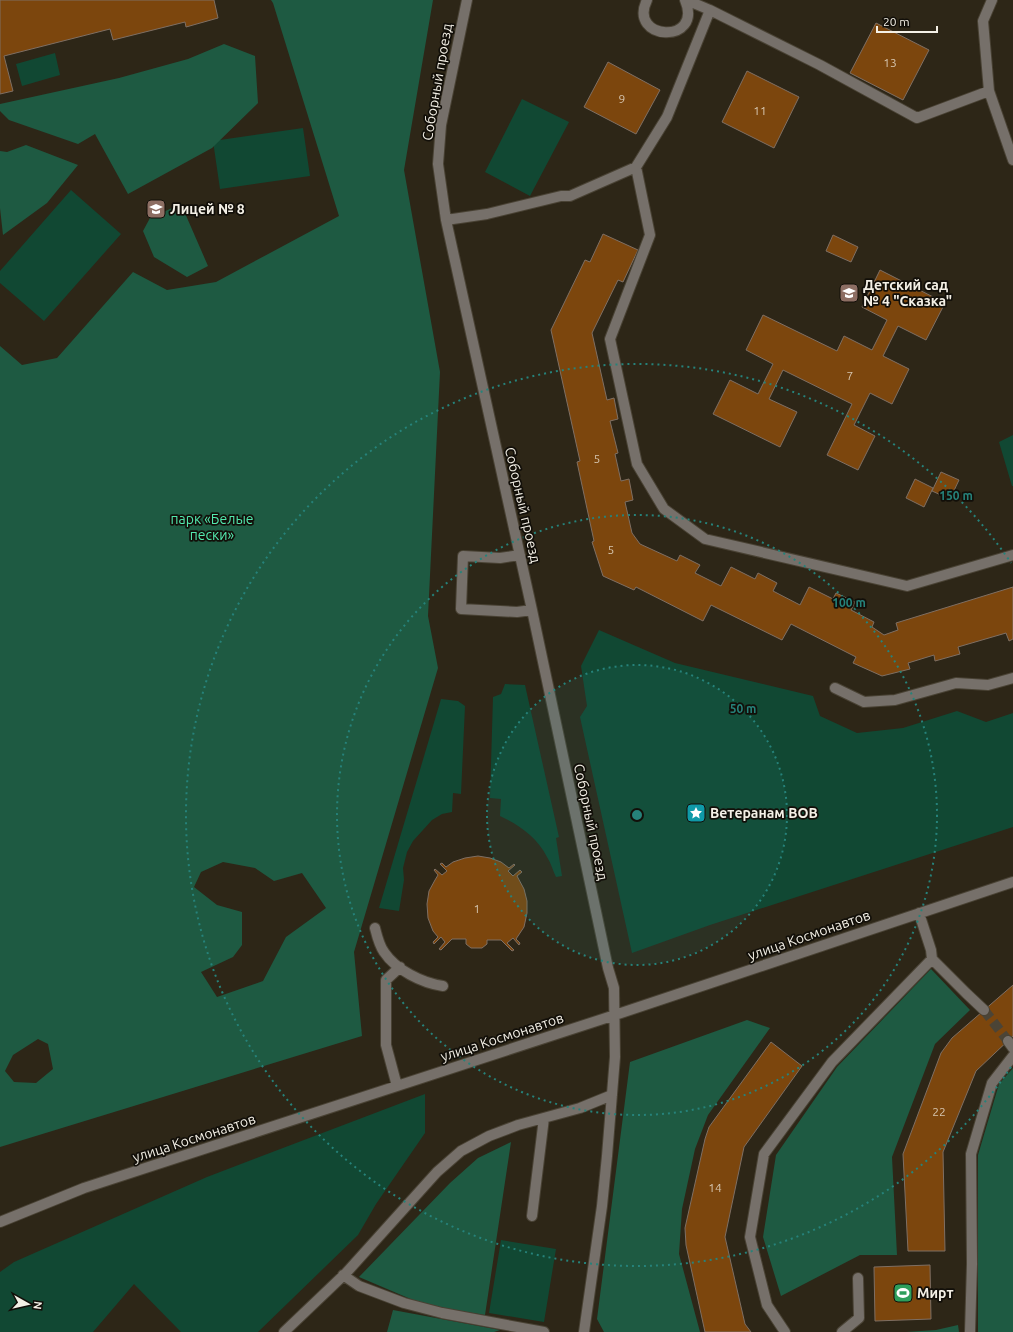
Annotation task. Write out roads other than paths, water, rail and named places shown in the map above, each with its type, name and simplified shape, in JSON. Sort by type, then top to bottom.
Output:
[{"type":"street","name":"Соборный проезд","points":[[466,0],[441,124],[438,164],[446,220],[532,610],[608,968],[614,988],[615,1058],[607,1156],[602,1206],[584,1332]]},
{"type":"street","points":[[647,0],[644,5],[645,20],[649,26],[662,33],[676,31],[686,21],[688,14],[685,0]]},
{"type":"street","points":[[685,0],[710,10],[820,64],[917,118],[989,91]]},
{"type":"street","points":[[992,0],[983,21],[989,91],[1013,160]]},
{"type":"street","points":[[446,220],[487,214],[561,196],[570,196],[636,167],[667,117],[710,10]]},
{"type":"street","points":[[636,167],[650,235],[610,339],[637,464],[664,509],[705,539],[907,586],[1013,555]]},
{"type":"street","points":[[520,555],[500,558],[463,556],[461,609],[517,612],[532,610]]},
{"type":"street","points":[[835,688],[864,702],[872,702],[895,700],[956,683],[988,685],[1013,678]]},
{"type":"street","name":"улица Космонавтов","points":[[0,1222],[84,1188],[615,1015],[1013,882]]},
{"type":"street","points":[[919,913],[931,950],[932,959],[984,1010]]},
{"type":"street","points":[[375,928],[378,940],[384,952],[400,967],[428,982],[443,986]]},
{"type":"street","points":[[785,1332],[767,1306],[750,1237],[764,1154],[832,1062],[932,959]]},
{"type":"street","points":[[397,1086],[386,1045],[386,980],[400,967]]},
{"type":"street","points":[[970,1332],[972,1264],[971,1154],[992,1083],[1013,1056]]},
{"type":"street","points":[[284,1332],[343,1275],[437,1172],[461,1151],[489,1136],[518,1125],[580,1108],[612,1095]]},
{"type":"street","points":[[532,1216],[544,1118]]},
{"type":"street","points":[[343,1275],[358,1286],[404,1303],[434,1311],[544,1332]]},
{"type":"street","points":[[842,1332],[859,1318],[858,1278]]},
{"type":"tunnel","points":[[984,1010],[1008,1041]]},
{"type":"place","name":"Лицей № 8","points":[[156,209]]},
{"type":"place","name":"Детский сад № 4 \"Сказка\"","points":[[849,293]]},
{"type":"place","name":"Ветеранам ВОВ","points":[[696,813]]},
{"type":"place","name":"Мирт","points":[[903,1293]]},
{"type":"park label","name":"парк «Белые пески»","points":[[212,528]]}]
